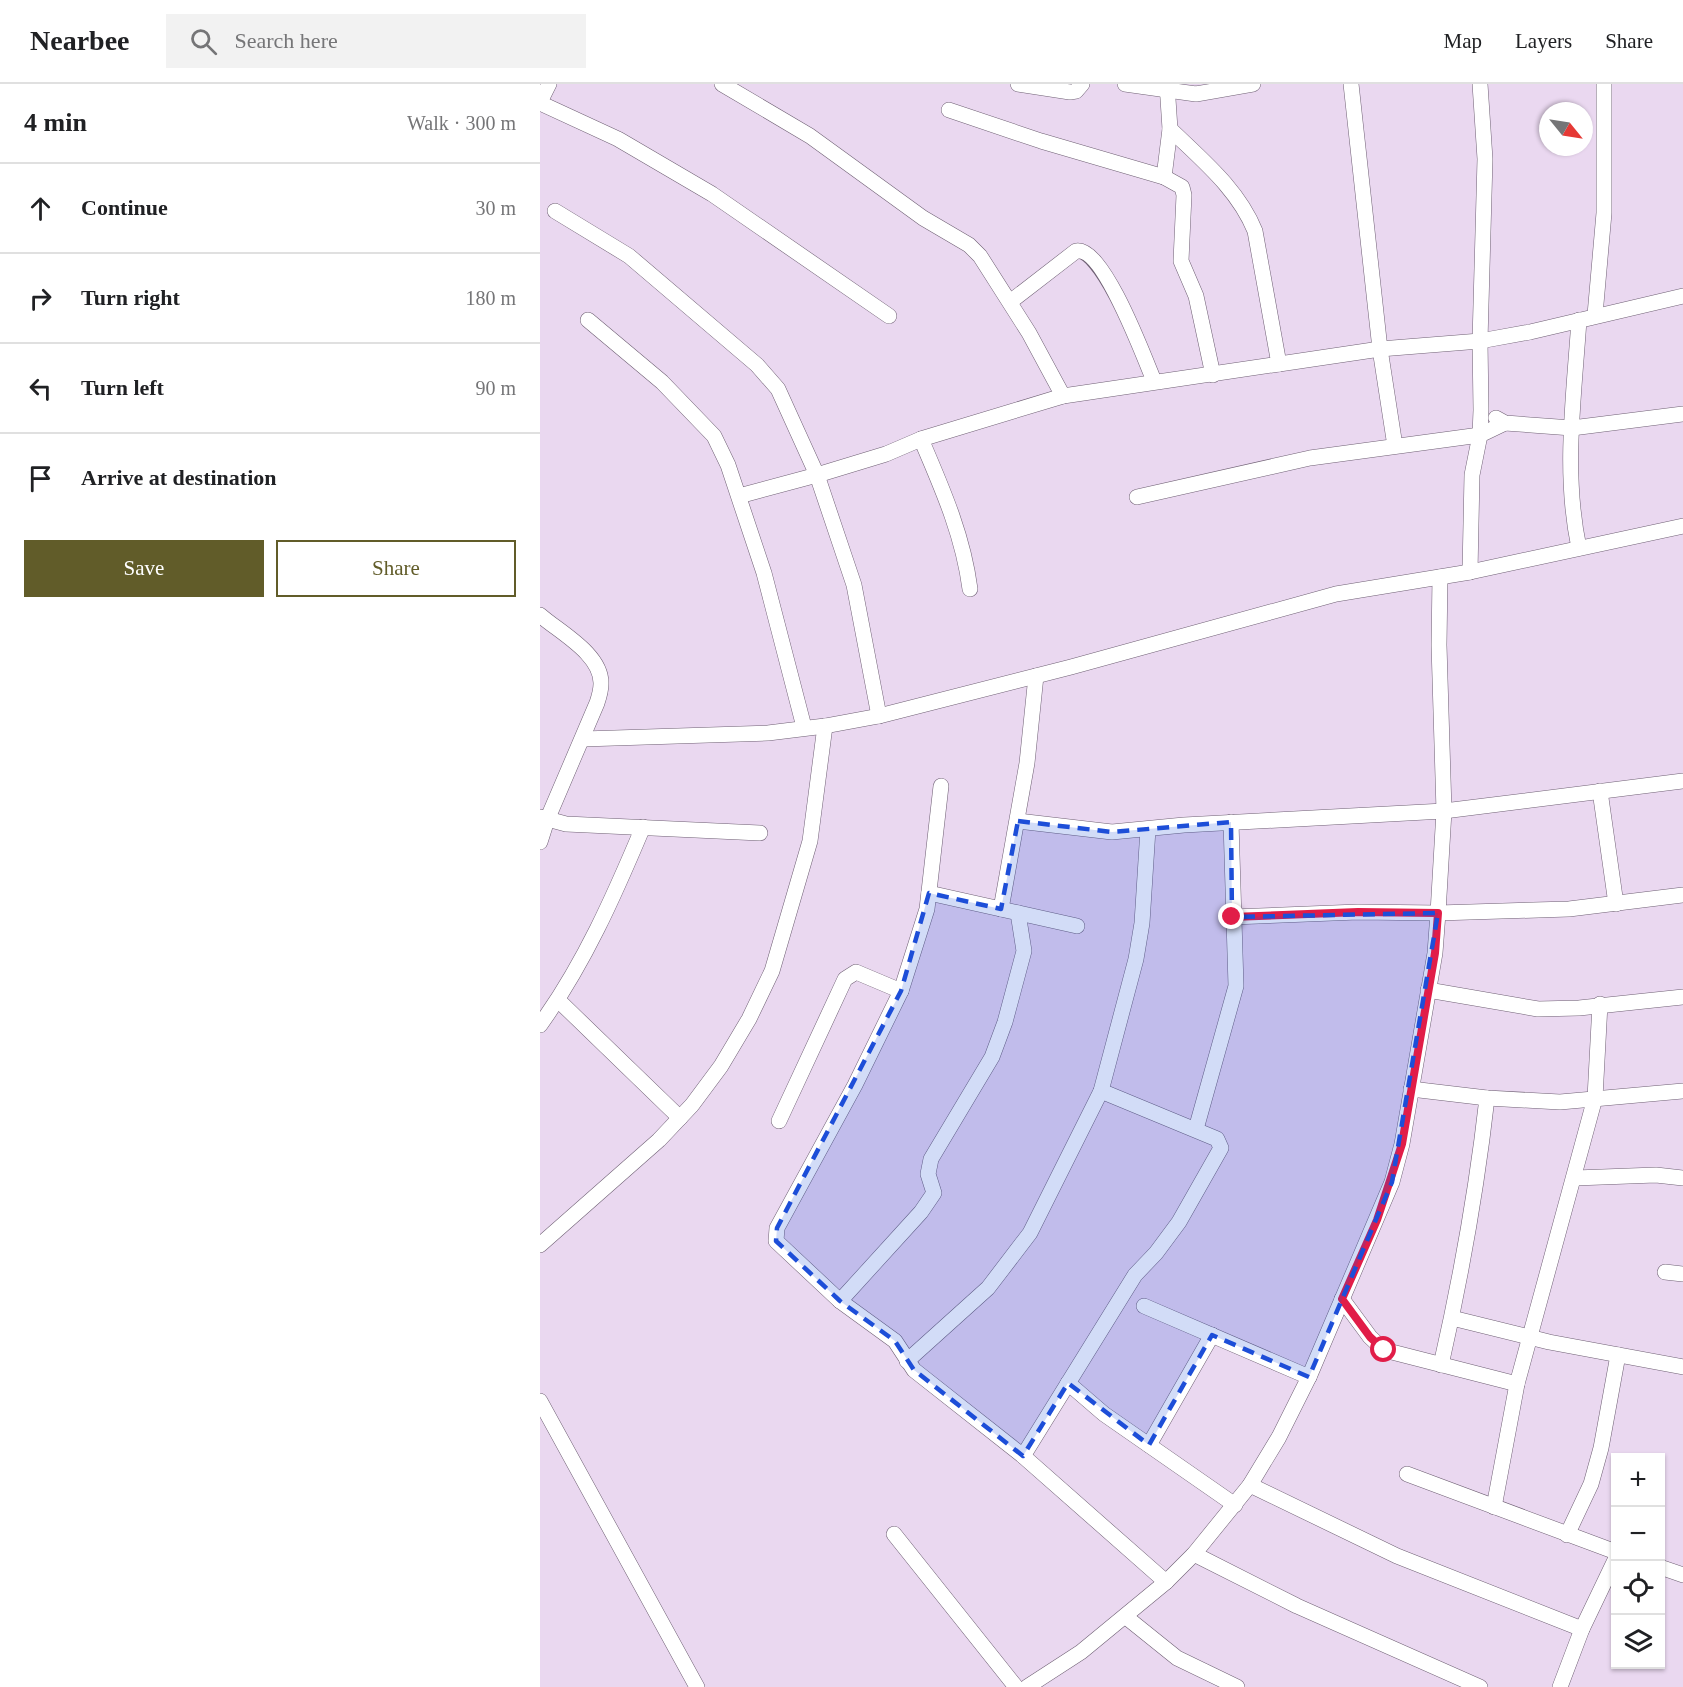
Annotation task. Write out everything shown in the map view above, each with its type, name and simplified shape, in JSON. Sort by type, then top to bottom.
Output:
[{"type":"street","points":[[549,84],[540,102],[618,139],[712,194],[889,316]]},
{"type":"street","points":[[722,84],[810,136],[923,218],[969,245],[980,256],[1010,302],[1063,396]]},
{"type":"street","points":[[1018,84],[1070,92],[1076,91],[1082,84]]},
{"type":"street","points":[[1125,84],[1167,87],[1196,94],[1253,84]]},
{"type":"street","points":[[1351,84],[1380,349],[1395,446]]},
{"type":"street","points":[[1470,572],[1472,475],[1480,435],[1482,410],[1480,341],[1485,159],[1480,84]]},
{"type":"street","points":[[1595,315],[1604,213],[1604,84]]},
{"type":"street","points":[[1164,177],[1170,129],[1167,87]]},
{"type":"street","points":[[949,110],[1041,141],[1164,177],[1184,190],[1181,261],[1196,296],[1213,375]]},
{"type":"street","points":[[1170,129],[1230,188],[1247,211],[1255,231],[1279,364]]},
{"type":"street","points":[[555,210],[629,256],[757,365],[778,389],[817,475],[854,585],[879,716]]},
{"type":"street","points":[[1010,302],[1076,251],[1088,252],[1096,260],[1124,310],[1154,381]]},
{"type":"street","points":[[739,496],[886,454],[921,439],[1063,396],[1380,349],[1480,341],[1683,296]]},
{"type":"street","points":[[588,320],[662,382],[714,436],[739,496],[766,583],[804,727]]},
{"type":"street","points":[[1579,320],[1572,428],[1571,504],[1579,548]]},
{"type":"street","points":[[1482,410],[1505,423],[1572,428],[1683,414]]},
{"type":"street","points":[[1137,497],[1310,458],[1480,435],[1505,423]]},
{"type":"street","points":[[921,439],[954,516],[966,556],[970,589]]},
{"type":"street","points":[[583,739],[768,733],[879,716],[1036,676],[1336,594],[1470,572],[1683,526]]},
{"type":"street","points":[[1028,1687],[1081,1652],[1166,1582],[1194,1554],[1250,1485],[1279,1437],[1309,1377],[1392,1182],[1402,1144],[1428,990],[1438,913],[1444,811],[1439,645],[1440,577]]},
{"type":"street","points":[[540,615],[589,656],[602,683],[583,739],[543,818],[540,842]]},
{"type":"street","points":[[1001,909],[1017,821],[1036,676]]},
{"type":"street","points":[[540,1245],[659,1140],[680,1118],[721,1066],[749,1019],[772,971],[810,841],[825,726]]},
{"type":"street","points":[[1017,821],[1112,832],[1232,822],[1444,811],[1683,781]]},
{"type":"street","points":[[941,786],[927,909],[901,991],[855,1085],[775,1235],[776,1241],[840,1301],[895,1341],[907,1362],[1023,1456],[1166,1582]]},
{"type":"street","points":[[1600,791],[1616,904]]},
{"type":"street","points":[[543,818],[566,824],[760,833]]},
{"type":"street","points":[[1196,1129],[1236,986],[1232,917],[1232,822]]},
{"type":"street","points":[[540,1025],[558,1000],[603,920],[643,827]]},
{"type":"street","points":[[907,1362],[988,1288],[1030,1233],[1101,1091],[1136,958],[1144,900],[1148,829]]},
{"type":"street","points":[[930,893],[1077,926]]},
{"type":"street","points":[[1232,917],[1358,912],[1438,913],[1569,909],[1683,895]]},
{"type":"street","points":[[840,1301],[921,1212],[934,1193],[928,1174],[930,1159],[992,1057],[1016,987],[1024,951],[1018,913]]},
{"type":"street","points":[[779,1121],[845,979],[856,972],[901,991]]},
{"type":"street","points":[[1428,990],[1538,1009],[1579,1008],[1683,997]]},
{"type":"street","points":[[558,1000],[680,1118]]},
{"type":"street","points":[[1494,1507],[1528,1337],[1575,1178],[1595,1098],[1600,1004]]},
{"type":"street","points":[[1411,1089],[1487,1098],[1560,1102],[1683,1091]]},
{"type":"street","points":[[1023,1456],[1135,1275],[1156,1253],[1179,1222],[1219,1152],[1220,1143],[1217,1139],[1101,1091]]},
{"type":"street","points":[[1441,1365],[1452,1318],[1480,1157],[1487,1098]]},
{"type":"street","points":[[1575,1178],[1656,1174],[1683,1178]]},
{"type":"street","points":[[1665,1272],[1683,1274]]},
{"type":"street","points":[[1342,1299],[1370,1337],[1384,1350],[1517,1384]]},
{"type":"street","points":[[1144,1306],[1309,1377]]},
{"type":"street","points":[[1452,1318],[1528,1337],[1683,1367]]},
{"type":"street","points":[[1149,1445],[1212,1335]]},
{"type":"street","points":[[1567,1536],[1591,1484],[1599,1457],[1618,1355]]},
{"type":"street","points":[[1068,1383],[1149,1445],[1235,1505]]},
{"type":"street","points":[[540,1401],[697,1687]]},
{"type":"street","points":[[1407,1474],[1567,1536],[1611,1550]]},
{"type":"street","points":[[1250,1485],[1397,1556],[1582,1629]]},
{"type":"street","points":[[894,1534],[1016,1687]]},
{"type":"street","points":[[1194,1554],[1297,1606],[1480,1687]]},
{"type":"street","points":[[1560,1687],[1582,1629],[1615,1561]]},
{"type":"street","points":[[1665,1569],[1683,1575]]},
{"type":"street","points":[[1126,1617],[1177,1658],[1237,1687]]},
{"type":"highlighted area","points":[[1018,821],[1112,832],[1231,822],[1232,917],[1438,913],[1392,1182],[1309,1377],[1212,1335],[1149,1445],[1068,1383],[1023,1456],[914,1370],[895,1341],[840,1301],[776,1241],[777,1228],[901,991],[929,893],[1001,909]]},
{"type":"route","points":[[1232,917],[1358,912],[1438,913],[1435,953],[1402,1144],[1392,1182],[1342,1299],[1370,1337],[1384,1350]]}]
